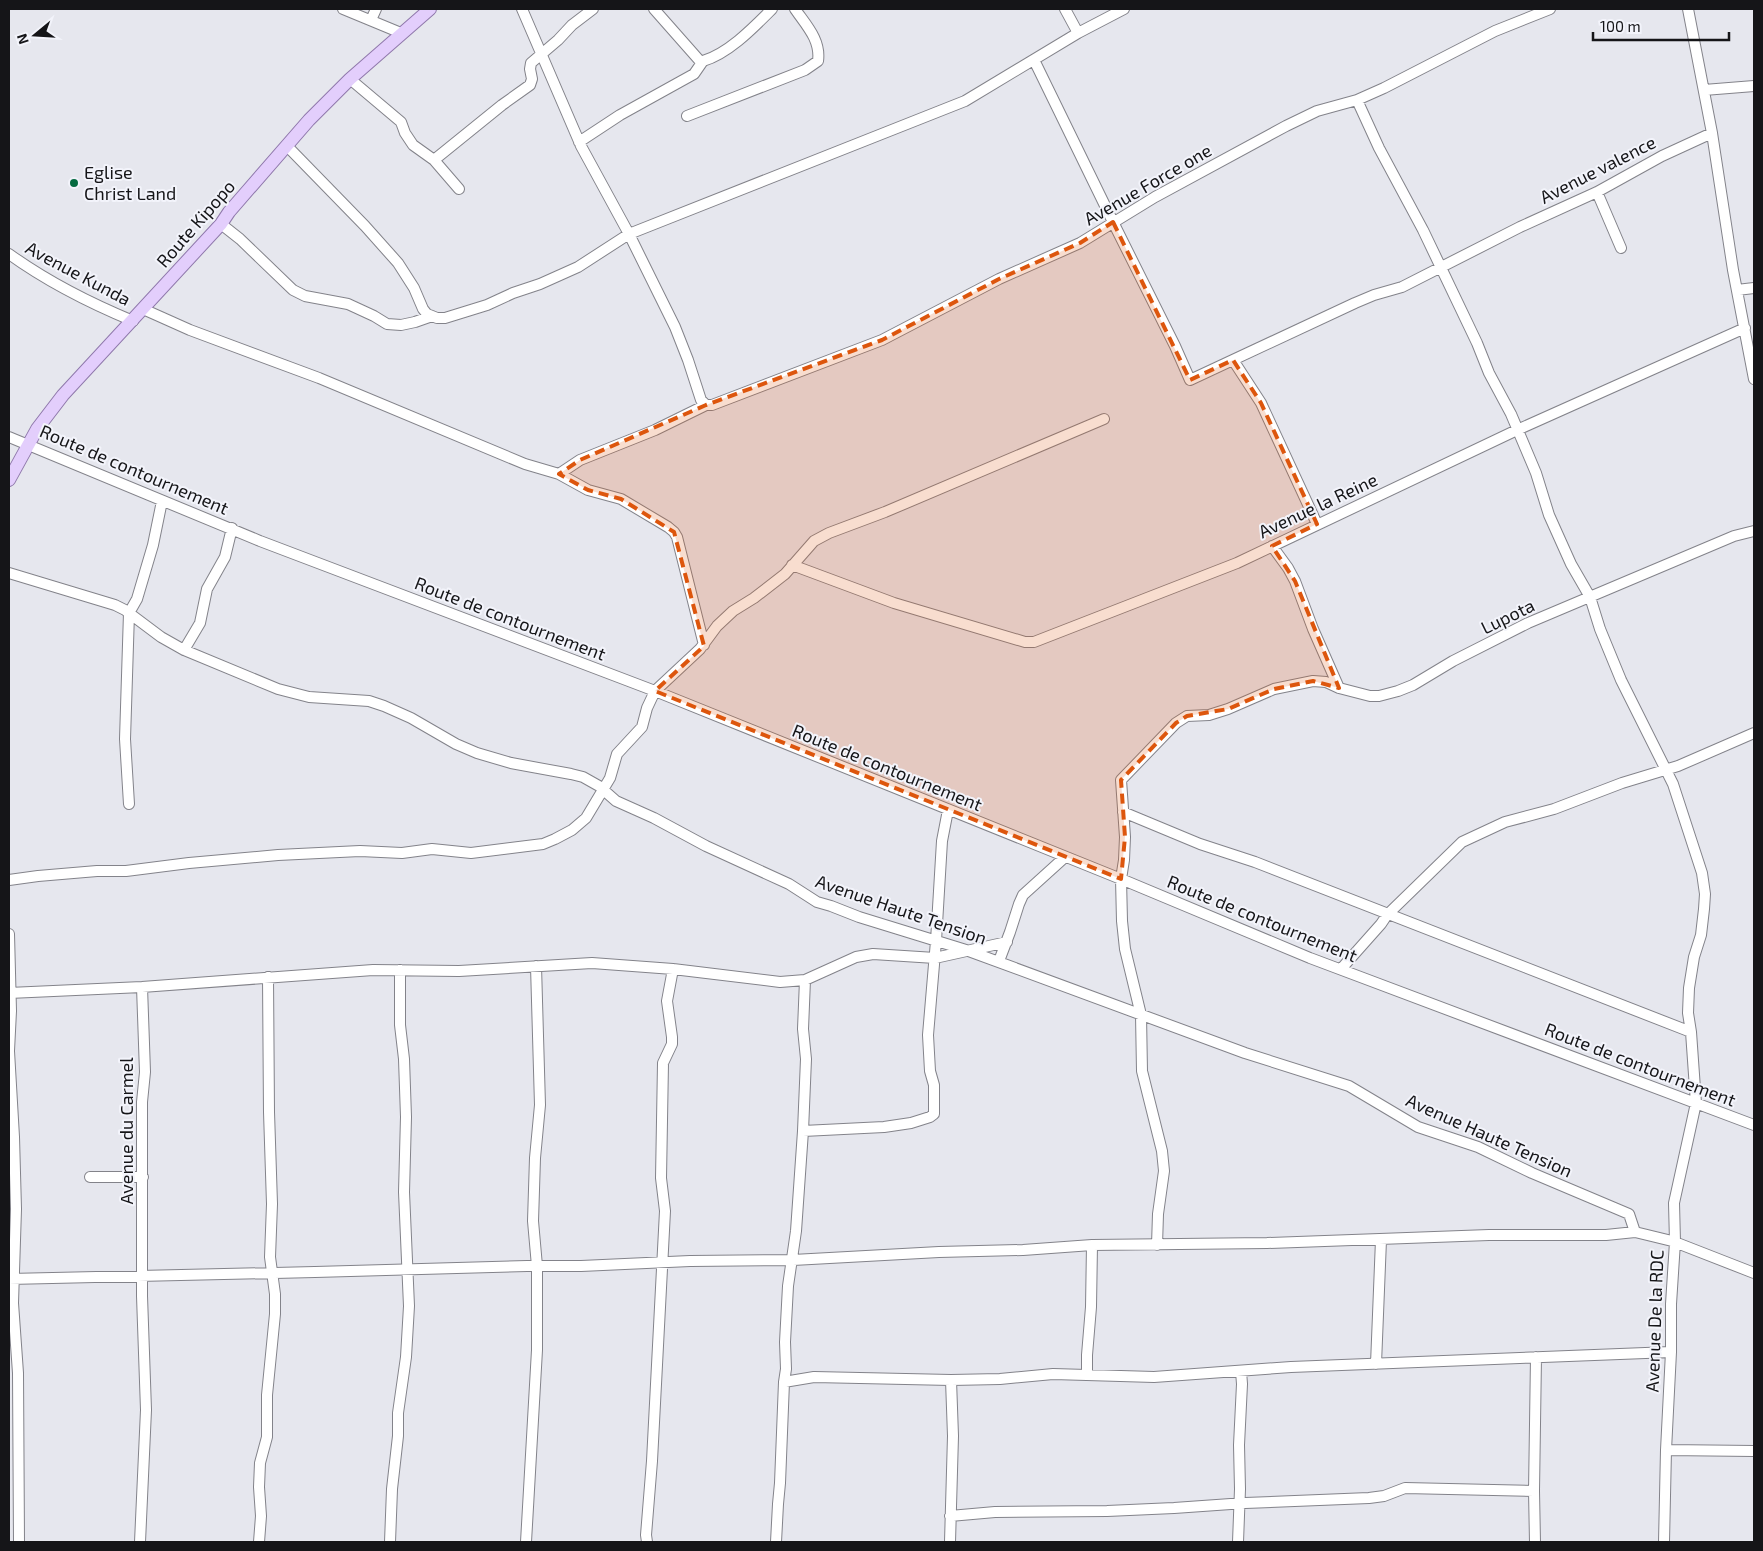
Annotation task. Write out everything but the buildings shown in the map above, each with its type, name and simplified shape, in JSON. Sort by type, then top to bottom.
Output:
[{"type":"main road","name":"Route Kipopo","points":[[9,480],[37,429],[63,395],[221,224],[229,212],[309,120],[350,79],[430,9]]},
{"type":"street","points":[[343,9],[401,33]]},
{"type":"street","points":[[372,20],[376,9]]},
{"type":"street","points":[[522,9],[540,55],[579,142],[629,234],[675,327],[701,400],[706,404]]},
{"type":"street","points":[[434,160],[530,85],[532,78],[530,66],[572,25],[593,9]]},
{"type":"street","points":[[654,9],[699,60],[703,61]]},
{"type":"street","points":[[579,142],[620,115],[694,74],[703,61],[724,50],[739,39],[772,9]]},
{"type":"street","points":[[687,116],[805,70],[818,61],[820,51],[817,41],[795,9]]},
{"type":"street","points":[[1065,9],[1078,33]]},
{"type":"street","points":[[221,224],[240,239],[293,290],[305,296],[348,304],[387,324],[408,324],[432,316],[445,318],[487,305],[578,267],[629,234],[965,101],[1078,33],[1124,9]]},
{"type":"street","name":"Avenue Force one","points":[[559,474],[580,460],[655,430],[706,404],[712,405],[882,340],[999,279],[1080,243],[1176,185],[1286,126],[1317,112],[1358,100],[1419,71],[1495,31],[1550,9]]},
{"type":"street","points":[[1688,9],[1712,133],[1737,290],[1754,379]]},
{"type":"street","points":[[1034,60],[1112,222]]},
{"type":"street","points":[[350,79],[401,122],[413,146],[434,160],[459,189]]},
{"type":"street","points":[[1704,90],[1754,86]]},
{"type":"street","name":"Avenue De la RDC","points":[[1358,100],[1380,148],[1441,267],[1489,373],[1511,414],[1536,473],[1557,534],[1576,575],[1590,597],[1600,629],[1621,680],[1673,784],[1702,873],[1705,894],[1703,922],[1694,957],[1688,1013],[1696,1103],[1674,1202],[1675,1242],[1671,1304],[1664,1542]]},
{"type":"street","name":"Avenue valence","points":[[1112,222],[1175,346],[1190,380],[1361,301],[1402,287],[1498,238],[1597,192],[1662,156],[1712,133]]},
{"type":"street","points":[[288,146],[366,226],[398,263],[414,288],[424,309],[432,316]]},
{"type":"street","points":[[1597,192],[1621,248]]},
{"type":"street","name":"Avenue Kunda","points":[[9,254],[35,273],[133,321]]},
{"type":"street","points":[[1737,290],[1754,288]]},
{"type":"street","points":[[143,310],[190,330],[319,378],[525,464],[559,474],[588,490],[621,499],[674,532],[679,543],[704,646]]},
{"type":"street","name":"Avenue la Reine","points":[[792,566],[894,602],[1025,642],[1034,642],[1237,563],[1517,430],[1745,328]]},
{"type":"street","points":[[1233,360],[1261,403],[1317,524]]},
{"type":"street","points":[[9,880],[97,871],[126,871],[278,855],[360,850],[402,853],[432,849],[471,853],[537,845],[555,839],[572,830],[586,818],[610,778],[617,754],[642,726],[654,691],[704,646],[717,626],[733,611],[759,595],[792,566],[814,541],[829,532],[885,512],[1104,419]]},
{"type":"street","name":"Route de contournement","points":[[9,437],[260,541],[654,691],[1121,879],[1310,958],[1754,1125]]},
{"type":"street","points":[[129,804],[124,739],[129,613],[137,599],[153,545],[162,500]]},
{"type":"street","points":[[184,650],[200,623],[207,589],[224,557],[232,528]]},
{"type":"street","name":"Lupota","points":[[1156,1245],[1164,1172],[1162,1150],[1142,1071],[1141,1015],[1125,950],[1121,879],[1124,852],[1121,780],[1176,723],[1187,716],[1228,710],[1274,689],[1313,681],[1326,682],[1339,688],[1370,696],[1379,696],[1398,691],[1413,685],[1453,661],[1528,623],[1734,536],[1754,530]]},
{"type":"street","points":[[1272,546],[1296,581],[1313,629],[1339,688]]},
{"type":"street","name":"Avenue Haute Tension","points":[[9,573],[115,605],[184,650],[289,693],[309,697],[362,700],[376,703],[411,718],[456,744],[478,753],[511,764],[571,774],[583,778],[603,789],[616,801],[654,818],[706,846],[789,884],[810,899],[859,917],[966,950],[1246,1053],[1349,1086],[1418,1127],[1478,1147],[1532,1173],[1628,1214],[1635,1232]]},
{"type":"street","points":[[1341,969],[1387,914],[1462,842],[1505,822],[1554,809],[1622,783],[1666,770],[1754,733]]},
{"type":"street","points":[[804,1130],[898,1126],[933,1115],[934,1085],[930,1071],[927,1041],[935,958],[942,841],[948,810]]},
{"type":"street","points":[[1123,812],[1200,844],[1255,862],[1691,1032]]},
{"type":"street","points":[[998,962],[1023,895],[1065,857]]},
{"type":"street","points":[[9,934],[9,1051],[16,1225],[12,1279],[18,1381],[19,1542]]},
{"type":"street","points":[[10,993],[142,987],[373,970],[459,971],[600,963],[673,969],[780,982],[805,980],[856,957],[874,954],[935,958],[1007,942]]},
{"type":"street","points":[[526,1542],[538,1350],[537,1266],[533,1220],[535,1158],[540,1106],[536,966]]},
{"type":"street","points":[[647,1542],[665,1211],[661,1178],[663,1063],[672,1044],[667,1001],[673,969]]},
{"type":"street","points":[[390,1542],[398,1413],[409,1306],[404,1192],[406,1125],[400,1025],[400,970]]},
{"type":"street","points":[[259,1542],[261,1516],[260,1463],[267,1437],[268,1383],[275,1314],[270,1256],[272,1204],[268,977]]},
{"type":"street","points":[[776,1542],[786,1368],[785,1342],[788,1286],[804,1130],[806,1059],[803,1030],[805,980]]},
{"type":"street","name":"Avenue du Carmel","points":[[140,1542],[145,1425],[142,1276],[142,1102],[145,1072],[142,987]]},
{"type":"street","points":[[90,1177],[142,1177]]},
{"type":"street","points":[[12,1279],[588,1266],[662,1262],[792,1260],[939,1252],[1023,1250],[1092,1245],[1381,1240],[1489,1235],[1606,1235],[1635,1232],[1675,1242],[1754,1273]]},
{"type":"street","points":[[1376,1364],[1381,1240]]},
{"type":"street","points":[[1087,1375],[1092,1245]]},
{"type":"street","points":[[784,1382],[814,1377],[951,1380],[1000,1379],[1053,1374],[1154,1376],[1291,1367],[1671,1352]]},
{"type":"street","points":[[1535,1542],[1536,1358]]},
{"type":"street","points":[[1238,1542],[1241,1371]]},
{"type":"street","points":[[950,1542],[953,1436],[951,1380]]},
{"type":"street","points":[[1666,1450],[1754,1451]]},
{"type":"street","points":[[950,1516],[995,1512],[1106,1511],[1369,1498],[1384,1496],[1405,1488],[1534,1491]]},
{"type":"highlighted area","points":[[1113,222],[1190,380],[1233,360],[1261,403],[1317,524],[1272,546],[1295,581],[1339,688],[1313,681],[1274,689],[1228,709],[1187,716],[1176,723],[1121,780],[1125,837],[1121,879],[655,691],[704,646],[674,532],[621,499],[588,490],[559,474],[580,460],[706,405],[882,340],[999,279],[1080,243]]},
{"type":"place","name":"Eglise Christ Land","points":[[74,183]]}]
